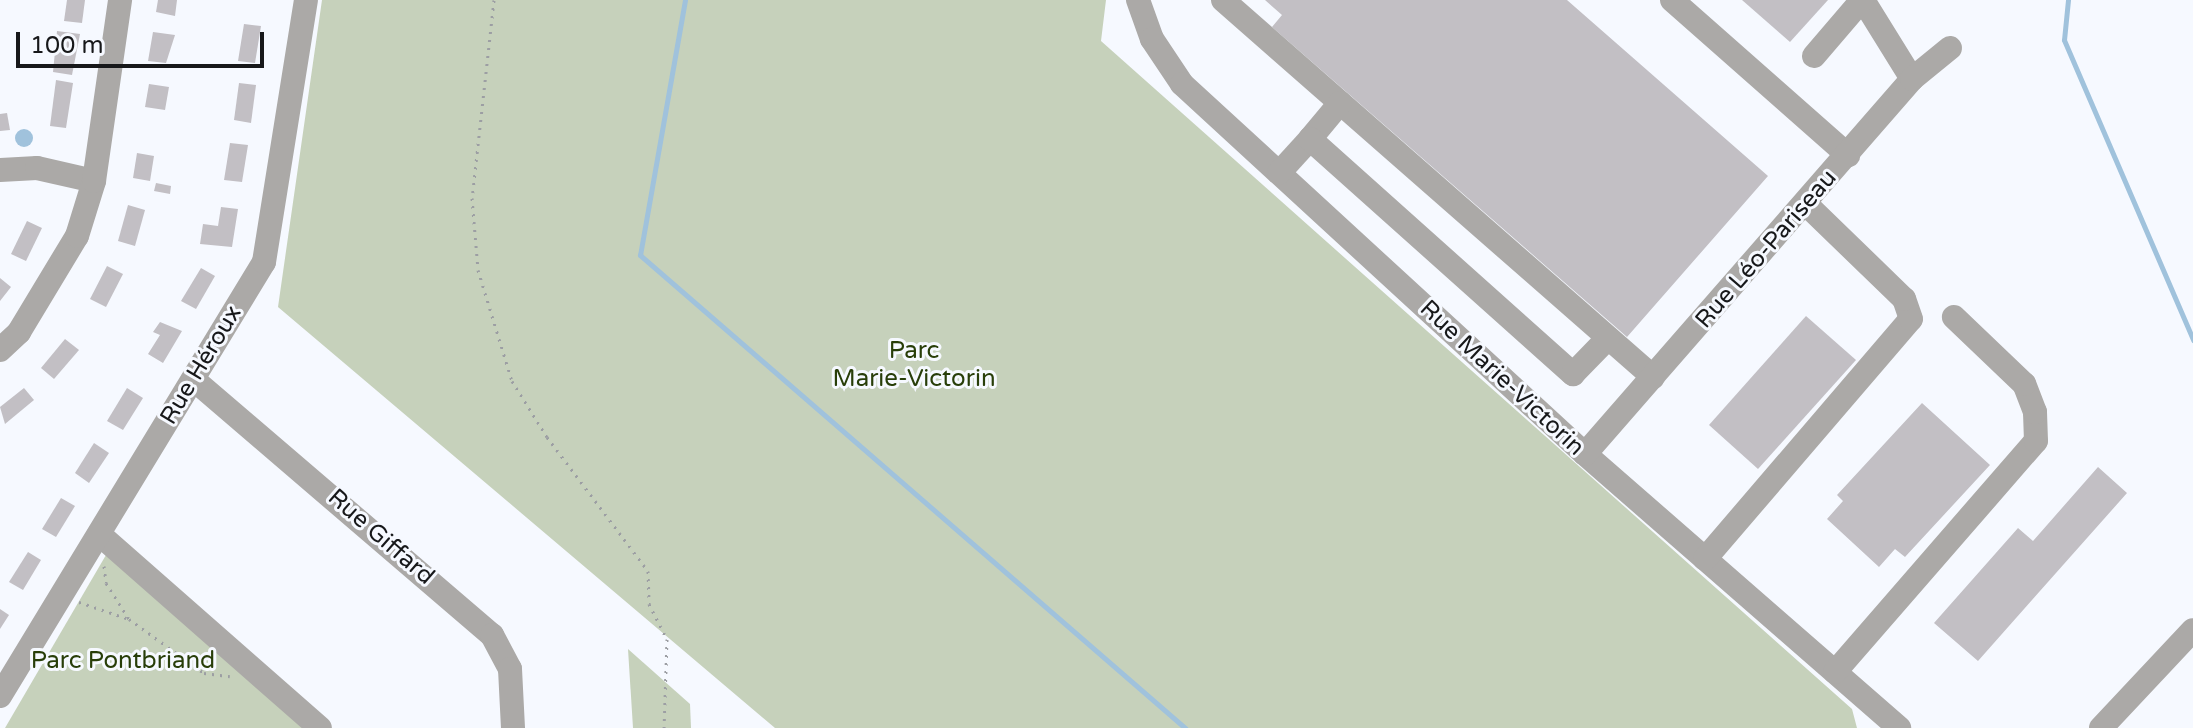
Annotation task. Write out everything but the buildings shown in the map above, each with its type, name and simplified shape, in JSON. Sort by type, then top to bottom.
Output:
[{"type":"street","points":[[0,350],[19,332],[77,236],[94,181],[120,0]]},
{"type":"street","name":"Rue Héroux","points":[[0,696],[270,247],[306,0]]},
{"type":"street","name":"Rue Marie-Victorin","points":[[1138,0],[1152,39],[1182,84],[1585,454],[1899,728]]},
{"type":"street","points":[[1223,0],[1653,377]]},
{"type":"street","points":[[1672,0],[1848,155]]},
{"type":"street","points":[[1814,56],[1862,0],[1912,79]]},
{"type":"street","name":"Rue Léo-Pariseau","points":[[1585,454],[1912,79],[1950,48]]},
{"type":"street","points":[[1279,173],[1340,103]]},
{"type":"street","points":[[1310,139],[1573,374],[1608,338]]},
{"type":"street","points":[[0,170],[37,168],[94,181]]},
{"type":"street","points":[[1705,559],[1911,319],[1904,299],[1806,204]]},
{"type":"street","points":[[1835,672],[2036,441],[2035,412],[2024,384],[1954,317]]},
{"type":"street","name":"Rue Giffard","points":[[193,379],[492,635],[510,669],[513,728]]},
{"type":"street","points":[[99,534],[256,668],[320,728]]},
{"type":"street","points":[[2101,728],[2193,630]]},
{"type":"path","points":[[494,0],[472,198],[478,270],[498,349],[517,390],[648,571],[649,604],[667,639],[664,728]]},
{"type":"path","points":[[99,534],[106,583],[129,619]]},
{"type":"path","points":[[60,595],[129,619],[219,679],[256,668]]},
{"type":"green space","name":"Parc Marie-Victorin","points":[[322,0],[1106,0],[1101,41],[1852,709],[1857,728],[775,728],[278,307]]},
{"type":"green space","name":"Parc Pontbriand","points":[[106,555],[303,728],[5,728]]},
{"type":"green space","points":[[628,649],[690,704],[691,728],[633,728]]},
{"type":"water","points":[[24,129],[33,138],[24,147],[15,138]]},
{"type":"waterway","points":[[685,0],[640,255],[1185,728]]},
{"type":"waterway","points":[[2068,0],[2064,40],[2193,340]]}]
